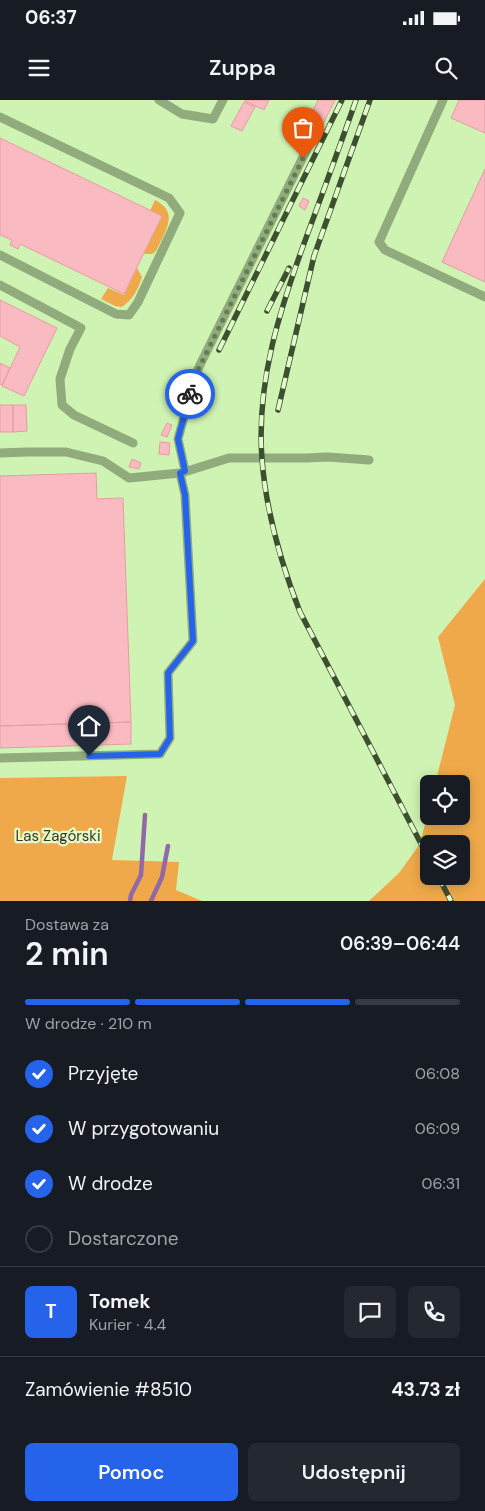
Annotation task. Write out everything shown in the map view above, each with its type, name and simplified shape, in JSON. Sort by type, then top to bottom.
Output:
[{"type":"lane","points":[[158,100],[182,114],[212,120],[223,100]]},
{"type":"lane","points":[[443,100],[379,242],[385,250],[485,297]]},
{"type":"lane","points":[[0,117],[169,198],[180,213],[138,302],[129,315],[116,314],[0,255]]},
{"type":"lane","points":[[0,758],[160,754],[170,738],[168,673],[193,641],[185,495],[178,439],[196,374],[312,141]]},
{"type":"lane","points":[[0,285],[81,328],[70,350],[60,379],[62,405],[74,415],[132,443]]},
{"type":"lane","points":[[0,453],[66,452],[103,461],[129,478],[183,472],[229,458],[328,457],[369,460]]},
{"type":"green space","points":[[155,200],[163,205],[167,211],[168,223],[156,251],[152,254],[143,254],[162,217],[150,211]]},
{"type":"green space","points":[[137,268],[142,277],[135,294],[126,304],[122,307],[115,306],[101,299],[108,288],[124,295]]},
{"type":"green space","points":[[485,579],[485,901],[369,901],[399,873],[420,844],[420,885],[470,885],[470,835],[422,835],[425,825],[470,825],[470,775],[437,775],[455,705],[438,637]]},
{"type":"green space","name":"Las Zagórski","points":[[127,776],[112,860],[179,862],[176,890],[202,901],[0,901],[0,778]]},
{"type":"building","points":[[245,100],[269,100],[264,110]]},
{"type":"building","points":[[318,100],[335,100],[320,130],[307,123]]},
{"type":"building","points":[[459,100],[485,100],[485,133],[451,118]]},
{"type":"building","points":[[244,102],[255,107],[242,131],[231,126]]},
{"type":"building","points":[[0,138],[162,216],[124,294],[20,244],[18,249],[10,245],[12,240],[0,235]]},
{"type":"building","points":[[485,169],[485,282],[442,262]]},
{"type":"building","points":[[303,198],[309,201],[305,210],[299,206]]},
{"type":"building","points":[[0,300],[57,328],[24,396],[2,386],[20,347],[0,336]]},
{"type":"building","points":[[0,363],[10,368],[2,385],[0,384]]},
{"type":"building","points":[[0,405],[13,405],[13,432],[0,432]]},
{"type":"building","points":[[13,405],[26,405],[27,431],[13,432]]},
{"type":"building","points":[[167,423],[172,425],[167,437],[161,435]]},
{"type":"building","points":[[160,442],[170,443],[169,455],[159,454]]},
{"type":"building","points":[[132,459],[141,463],[139,469],[129,467]]},
{"type":"building","points":[[96,473],[97,499],[123,498],[131,722],[0,726],[0,476]]},
{"type":"building","points":[[131,722],[131,744],[0,748],[0,726]]},
{"type":"waterway","points":[[130,901],[141,875],[145,815]]},
{"type":"waterway","points":[[151,901],[162,877],[168,846]]},
{"type":"railway","points":[[219,350],[342,100]]},
{"type":"railway","points":[[356,100],[296,265],[279,319],[266,374],[261,430],[262,459],[267,499],[275,537],[300,612],[420,842]]},
{"type":"railway","points":[[278,410],[314,256],[370,100]]},
{"type":"railway","points":[[267,311],[289,268]]},
{"type":"railway","points":[[443,885],[451,901]]},
{"type":"way so far","points":[[190,394],[196,374],[303,158]]},
{"type":"route","points":[[89,756],[160,754],[170,738],[168,673],[193,641],[185,495],[180,473],[185,471],[178,439],[190,394]]}]
